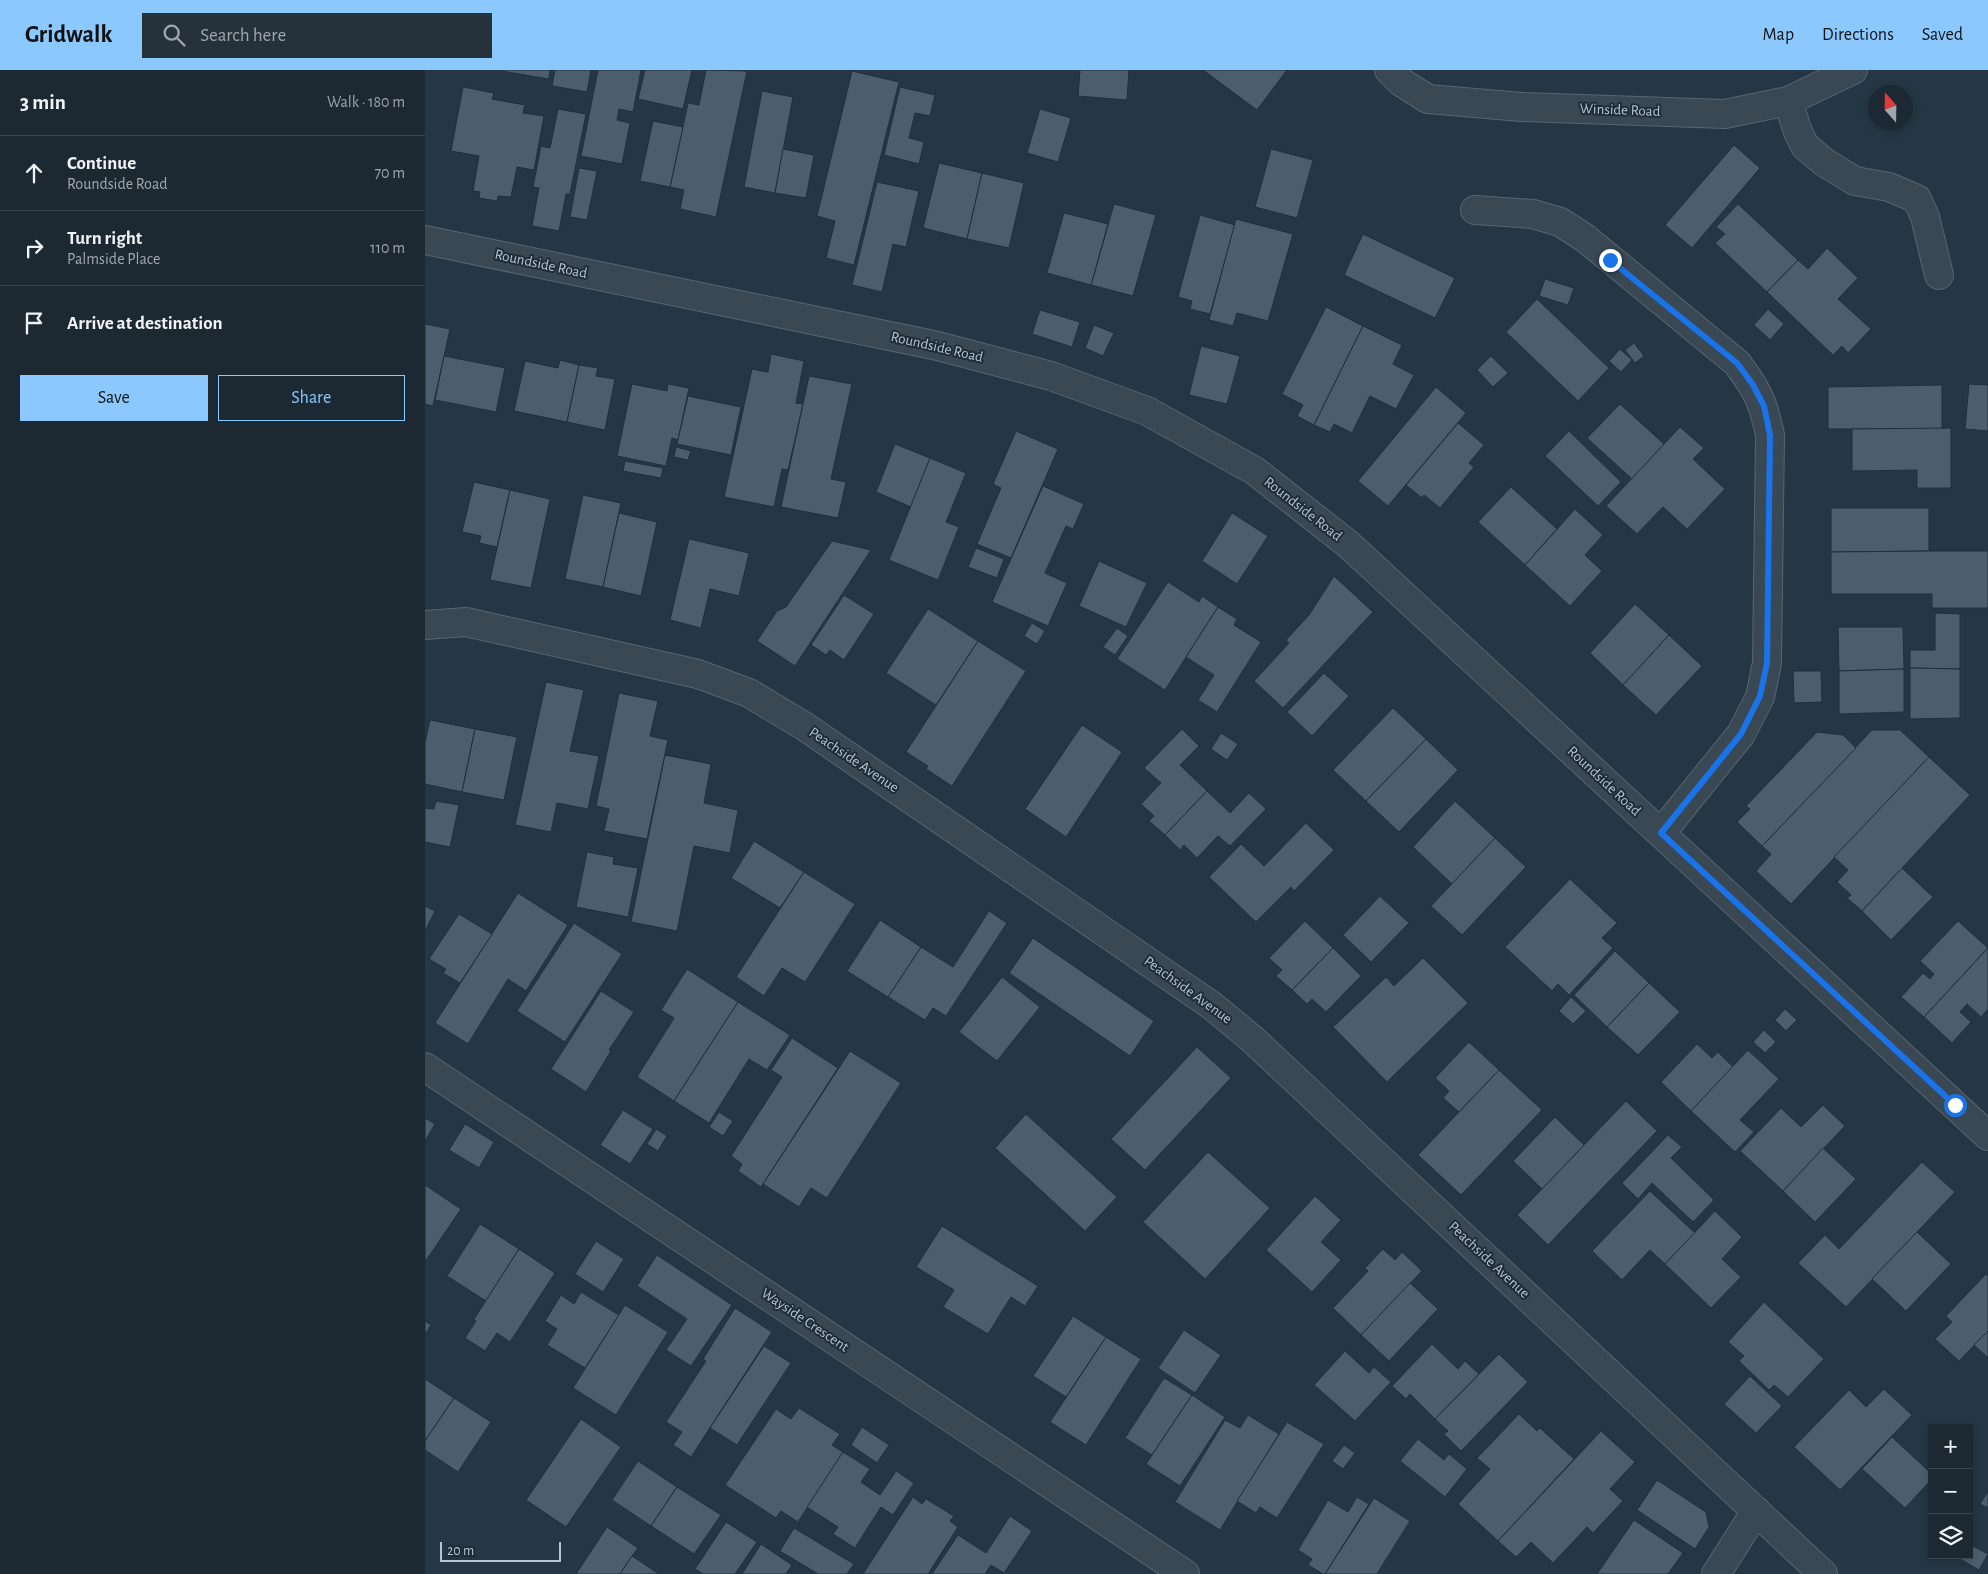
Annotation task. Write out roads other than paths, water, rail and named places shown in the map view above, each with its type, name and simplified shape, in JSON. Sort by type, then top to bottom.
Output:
[{"type":"street","name":"Winside Road","points":[[1389,70],[1401,82],[1428,99],[1522,106],[1725,114],[1788,101],[1853,70]]},
{"type":"street","points":[[1788,101],[1797,132],[1805,146],[1824,162],[1855,180],[1889,186],[1917,199],[1925,217],[1939,275]]},
{"type":"street","points":[[1475,210],[1533,214],[1560,222],[1585,238],[1737,363],[1753,385],[1764,406],[1770,435],[1767,663],[1760,696],[1741,734],[1661,833]]},
{"type":"street","name":"Roundside Road","points":[[425,240],[938,346],[1051,376],[1147,411],[1255,471],[1348,544],[1988,1136]]},
{"type":"street","name":"Peachside Avenue","points":[[425,625],[466,622],[698,674],[749,693],[804,726],[1211,1005],[1245,1032],[1823,1574]]},
{"type":"street","name":"Wayside Crescent","points":[[425,1067],[1185,1574]]},
{"type":"street","points":[[1716,1574],[1757,1511]]}]
